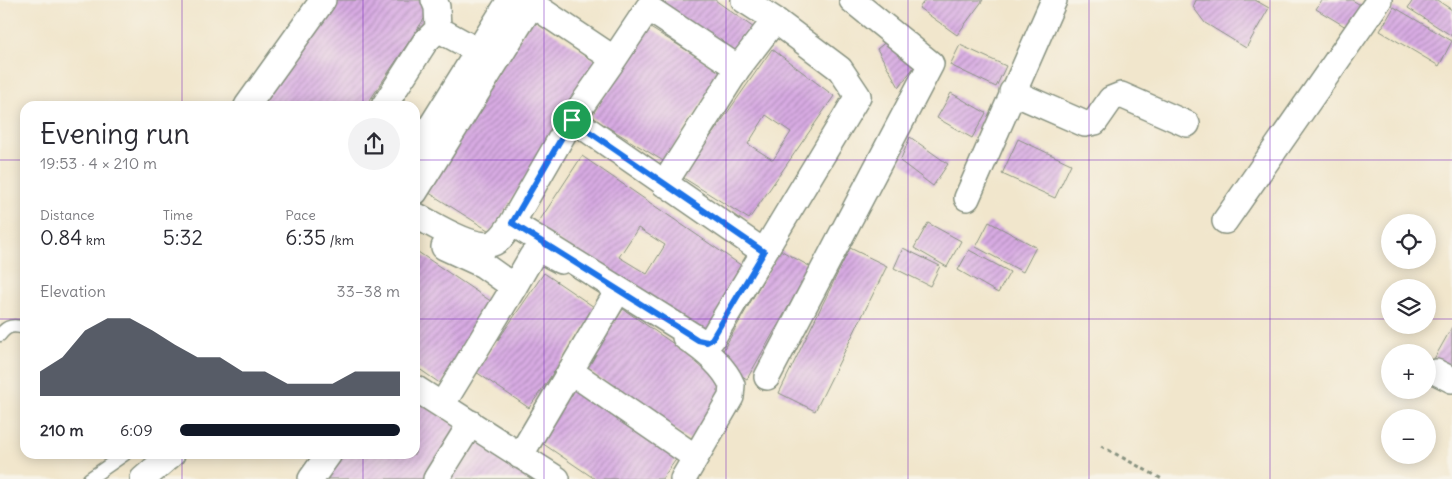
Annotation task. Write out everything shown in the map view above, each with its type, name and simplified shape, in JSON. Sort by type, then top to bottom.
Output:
[{"type":"street","points":[[251,101],[323,0]]},
{"type":"street","points":[[387,101],[425,42],[438,29],[437,7],[434,0]]},
{"type":"street","points":[[512,223],[698,340],[707,342],[712,339],[858,96],[840,69],[775,20],[744,0]]},
{"type":"street","points":[[768,377],[931,64],[880,8],[852,0]]},
{"type":"street","points":[[967,198],[1054,0]]},
{"type":"street","points":[[1225,221],[1379,0]]},
{"type":"street","points":[[420,144],[478,50],[522,1]]},
{"type":"street","points":[[522,1],[614,59]]},
{"type":"street","points":[[420,183],[522,1]]},
{"type":"street","points":[[420,218],[468,242],[488,246],[499,241],[512,223],[572,120],[614,59],[642,4],[738,68]]},
{"type":"street","points":[[664,184],[738,68],[775,20]]},
{"type":"street","points":[[438,29],[478,50]]},
{"type":"street","points":[[1012,92],[1085,124],[1094,122],[1110,99],[1120,95],[1188,124]]},
{"type":"street","points":[[572,120],[764,252]]},
{"type":"street","points":[[420,235],[483,265],[514,287]]},
{"type":"street","points":[[442,405],[532,256],[542,250],[696,345],[729,378],[732,385],[730,397],[682,479]]},
{"type":"street","points":[[520,456],[616,294]]},
{"type":"street","points":[[570,371],[695,457]]},
{"type":"street","points":[[420,391],[557,479]]},
{"type":"street","points":[[436,479],[471,423]]},
{"type":"street","points":[[143,479],[166,459]]},
{"type":"street","points":[[311,479],[325,459]]},
{"type":"lane","points":[[0,335],[3,330],[13,325],[20,327]]},
{"type":"lane","points":[[89,479],[118,459]]},
{"type":"path","points":[[1101,446],[1162,479]]},
{"type":"building","points":[[327,0],[421,0],[432,7],[369,101],[260,101]]},
{"type":"building","points":[[653,0],[715,0],[754,28],[739,57]]},
{"type":"building","points":[[925,0],[983,0],[957,35],[919,8]]},
{"type":"building","points":[[1196,0],[1255,0],[1269,8],[1246,48],[1205,23],[1193,7]]},
{"type":"building","points":[[1322,0],[1352,0],[1364,7],[1351,30],[1316,9]]},
{"type":"building","points":[[1413,0],[1437,0],[1452,10],[1452,36],[1408,8]]},
{"type":"building","points":[[1394,7],[1452,41],[1439,66],[1380,31]]},
{"type":"building","points":[[532,19],[600,63],[491,232],[423,189]]},
{"type":"building","points":[[647,26],[721,71],[665,162],[591,117]]},
{"type":"building","points":[[887,41],[920,59],[899,87],[877,49]]},
{"type":"building","points":[[960,45],[1006,66],[996,87],[950,65]]},
{"type":"building","points":[[772,49],[834,96],[749,219],[682,177]],"holes":[[[766,115],[791,132],[773,160],[748,144]]]},
{"type":"building","points":[[951,93],[986,113],[972,138],[937,118]]},
{"type":"building","points":[[910,137],[948,164],[933,186],[900,161]]},
{"type":"building","points":[[1018,139],[1071,164],[1055,198],[1002,174]]},
{"type":"building","points":[[582,156],[745,268],[705,337],[536,226]],"holes":[[[638,228],[665,245],[647,274],[619,257]]]},
{"type":"building","points":[[989,222],[1036,247],[1023,272],[976,247]]},
{"type":"building","points":[[928,223],[961,241],[947,267],[914,248]]},
{"type":"building","points":[[850,248],[887,266],[815,411],[779,393]]},
{"type":"building","points":[[903,248],[940,266],[930,286],[894,268]]},
{"type":"building","points":[[780,250],[811,267],[747,379],[717,361]]},
{"type":"building","points":[[969,250],[1010,272],[998,293],[958,270]]},
{"type":"building","points":[[420,253],[495,304],[441,384],[420,369]]},
{"type":"building","points":[[544,273],[597,309],[529,408],[476,372]]},
{"type":"building","points":[[623,309],[729,382],[690,440],[583,367]]},
{"type":"building","points":[[1452,327],[1452,369],[1436,360],[1436,355]]},
{"type":"building","points":[[574,382],[680,454],[662,479],[595,479],[536,439]]},
{"type":"building","points":[[420,402],[461,429],[428,479],[327,479],[340,459],[420,459]]},
{"type":"building","points":[[474,434],[540,479],[444,479]]},
{"type":"route","points":[[572,120],[764,252],[712,339],[707,342],[698,340],[512,223],[572,120]]}]
